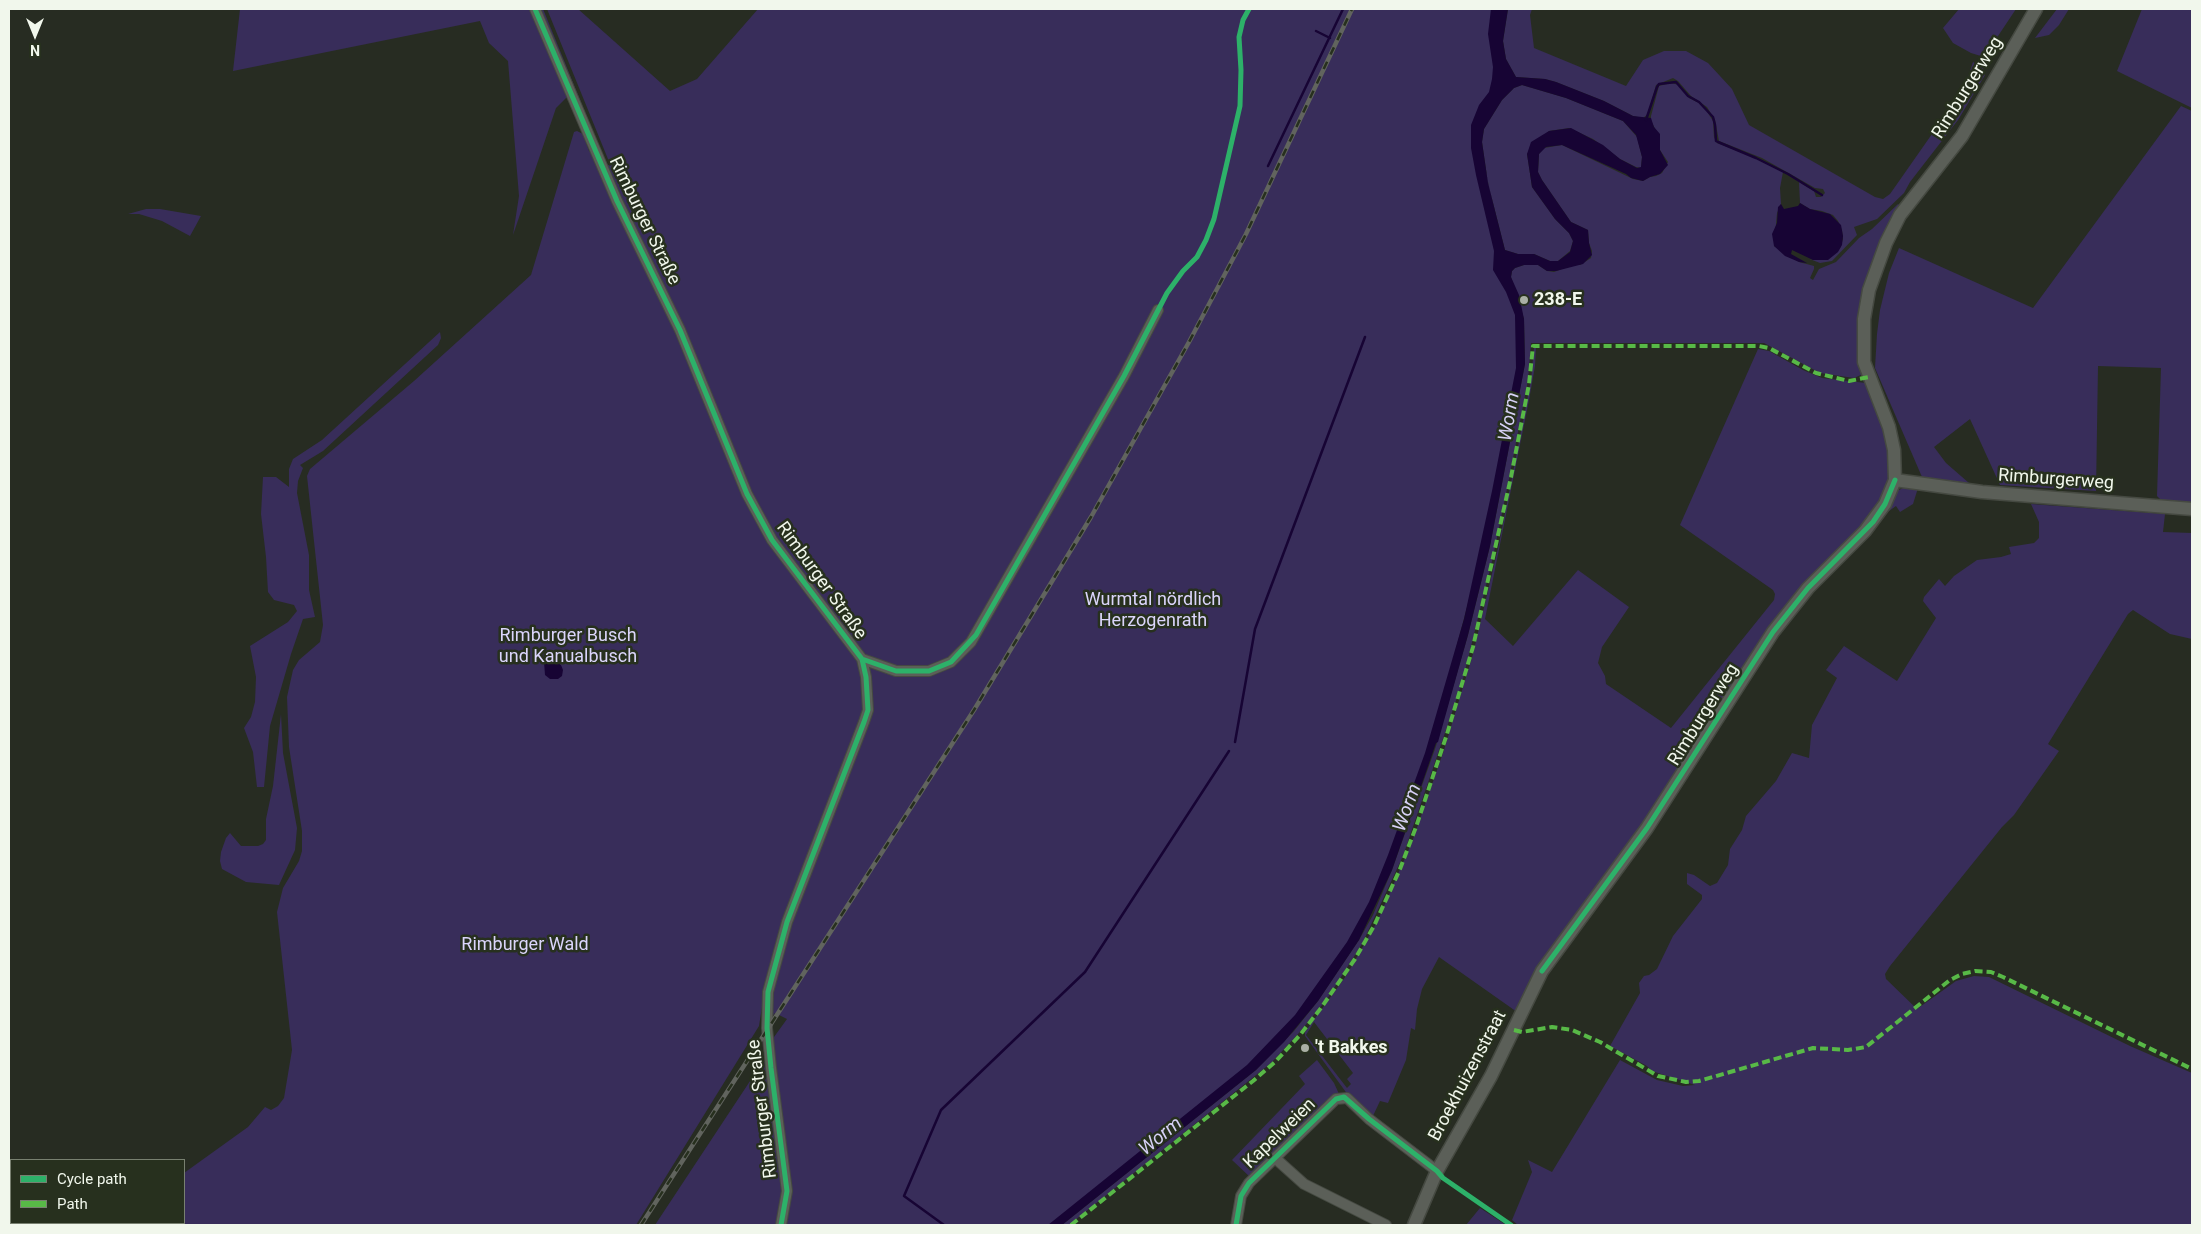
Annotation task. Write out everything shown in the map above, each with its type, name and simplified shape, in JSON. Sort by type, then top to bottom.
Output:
[{"type":"street","name":"Rimburger Straße","points":[[535,9],[617,200],[680,330],[747,494],[772,540],[862,659],[866,678],[868,710],[786,922],[768,992],[767,1028],[787,1191],[781,1225]]},
{"type":"street","name":"Rimburgerweg","points":[[1542,971],[1647,828],[1773,632],[1808,588],[1873,522],[1885,504],[1894,480],[1894,450],[1891,433],[1868,376],[1863,354],[1864,319],[1869,290],[1886,243],[1907,206],[1962,136],[2036,9]]},
{"type":"street","points":[[862,659],[896,672],[929,671],[951,662],[971,642],[1124,376],[1158,310]]},
{"type":"street","name":"Rimburgerweg","points":[[1894,480],[1982,492],[2192,508]]},
{"type":"street","name":"Broekhuizenstraat","points":[[1414,1225],[1437,1171],[1491,1076],[1542,971]]},
{"type":"street","name":"Kapelweien","points":[[1236,1225],[1243,1191],[1336,1099],[1344,1097],[1369,1119],[1437,1171]]},
{"type":"street","points":[[1275,1158],[1304,1184],[1386,1225]]},
{"type":"green space","points":[[240,9],[531,9],[567,97],[556,108],[513,235],[519,196],[508,61],[489,43],[480,21],[233,71]]},
{"type":"green space","points":[[540,9],[543,9],[607,166],[610,164],[547,9],[578,9],[670,91],[697,79],[758,9],[1504,9],[1501,56],[1479,140],[1523,344],[1492,513],[1428,754],[1374,901],[1328,980],[1240,1078],[1054,1225],[655,1225],[756,1072],[762,1069],[773,1048],[774,1037],[787,1019],[775,1013],[771,1018],[771,1011],[762,1007],[759,1026],[636,1225],[123,1225],[185,1224],[185,1172],[248,1127],[265,1107],[271,1110],[278,1106],[284,1098],[292,1050],[277,912],[283,888],[299,861],[302,851],[302,831],[289,747],[287,697],[293,670],[299,660],[320,642],[323,625],[307,476],[310,469],[414,381],[531,275],[574,132],[577,131],[583,134],[589,151],[602,162]]},
{"type":"green space","points":[[1508,9],[1532,9],[1530,15],[1534,48],[1626,86],[1643,60],[1664,51],[1686,51],[1708,63],[1732,89],[1749,125],[1875,197],[1883,199],[1890,194],[1932,134],[1969,74],[1973,62],[1983,68],[1985,75],[1958,120],[1910,182],[1904,193],[1877,219],[1854,227],[1857,235],[1832,261],[1820,263],[1807,258],[1813,260],[1840,248],[1843,239],[1842,230],[1833,215],[1810,209],[1800,203],[1799,182],[1814,191],[1816,197],[1821,197],[1825,193],[1823,189],[1815,188],[1762,158],[1719,141],[1715,120],[1707,107],[1691,96],[1673,78],[1656,85],[1648,114],[1643,118],[1633,116],[1604,101],[1556,82],[1545,79],[1516,77],[1506,59],[1503,41]]},
{"type":"green space","points":[[1959,9],[2016,9],[1984,57],[1971,53],[1953,43],[1943,28]]},
{"type":"green space","points":[[2057,9],[2069,9],[2059,25],[2049,35],[2035,38]]},
{"type":"green space","points":[[2142,9],[2192,9],[2192,108],[2117,71]]},
{"type":"green space","points":[[1671,83],[1679,85],[1689,98],[1699,103],[1706,110],[1713,121],[1714,137],[1717,143],[1753,157],[1783,172],[1780,188],[1781,204],[1777,213],[1774,246],[1799,262],[1814,266],[1810,278],[1813,280],[1819,269],[1836,262],[1859,238],[1872,229],[1898,204],[1900,206],[1877,250],[1863,374],[1854,378],[1820,373],[1764,343],[1531,343],[1528,380],[1509,479],[1493,557],[1462,683],[1403,856],[1362,944],[1327,999],[1271,1063],[1069,1225],[1062,1225],[1256,1070],[1294,1031],[1318,1001],[1359,940],[1373,915],[1392,870],[1436,746],[1468,635],[1490,546],[1525,364],[1524,319],[1511,277],[1512,271],[1524,265],[1538,265],[1547,271],[1554,272],[1575,264],[1580,265],[1591,258],[1592,251],[1588,230],[1571,222],[1542,180],[1538,172],[1539,154],[1544,148],[1562,145],[1633,179],[1643,181],[1662,173],[1668,162],[1660,150],[1660,138],[1651,121],[1651,116],[1659,86]]},
{"type":"green space","points":[[1522,85],[1566,98],[1623,121],[1637,137],[1642,157],[1641,168],[1636,167],[1620,159],[1593,139],[1569,128],[1549,131],[1527,154],[1532,187],[1555,219],[1569,233],[1573,241],[1570,251],[1558,261],[1550,261],[1534,254],[1518,254],[1505,250],[1488,183],[1482,142],[1484,129],[1502,100],[1514,88]]},
{"type":"green space","points":[[2181,106],[2192,111],[2192,503],[2162,501],[2157,496],[2161,368],[2098,366],[2096,491],[2000,485],[1970,419],[1934,447],[1946,463],[1969,483],[1922,477],[1875,368],[1880,310],[1889,273],[1899,248],[2033,308]]},
{"type":"green space","points":[[146,209],[160,209],[201,216],[190,236],[162,221],[139,214],[128,214]]},
{"type":"green space","points":[[440,332],[441,338],[438,345],[323,451],[300,465],[303,468],[298,481],[297,493],[309,555],[309,590],[315,617],[303,619],[291,654],[270,726],[264,787],[257,787],[253,752],[244,728],[251,717],[255,702],[256,677],[250,646],[288,622],[297,611],[294,605],[274,600],[268,592],[261,514],[263,477],[276,477],[289,487],[289,469],[293,459],[322,440]]},
{"type":"green space","points":[[1534,348],[1536,348],[1529,400],[1485,619],[1513,646],[1578,570],[1629,607],[1602,647],[1598,663],[1605,676],[1606,684],[1671,728],[1774,600],[1775,594],[1773,590],[1680,525],[1758,349],[1769,351],[1822,378],[1866,383],[1882,421],[1891,463],[1888,483],[1877,509],[1811,579],[1517,1012],[1439,957],[1422,989],[1417,1009],[1415,1030],[1411,1028],[1406,1060],[1388,1103],[1380,1101],[1372,1118],[1348,1095],[1305,1036],[1305,1032],[1346,976],[1377,922],[1412,842],[1444,750],[1473,654],[1499,544],[1531,380]],"holes":[[[1314,1022],[1353,1073],[1347,1079],[1351,1084],[1347,1088],[1306,1035]]]},
{"type":"green space","points":[[1905,487],[1918,488],[1913,504],[1900,512],[1896,506],[1889,511],[1887,509],[1897,491]]},
{"type":"green space","points":[[2031,504],[2165,514],[2163,532],[2192,533],[2192,639],[2170,634],[2133,610],[2128,614],[2048,744],[2059,751],[2014,815],[2002,827],[1890,966],[1885,974],[1886,979],[1917,1009],[1956,981],[1974,976],[1989,977],[2130,1046],[2192,1073],[2192,1225],[1518,1225],[1512,1220],[1532,1172],[1528,1160],[1552,1172],[1620,1060],[1657,1080],[1683,1086],[1695,1085],[1652,1071],[1647,1066],[1610,1046],[1640,993],[1639,983],[1644,976],[1657,969],[1673,936],[1702,899],[1702,895],[1687,884],[1687,873],[1694,875],[1710,886],[1717,883],[1728,865],[1730,849],[1742,830],[1746,816],[1776,781],[1792,753],[1809,758],[1812,725],[1837,678],[1826,670],[1844,646],[1897,681],[1936,618],[1923,601],[1924,597],[1939,579],[1945,586],[1954,576],[1977,560],[2001,557],[2011,554],[2009,547],[2034,543],[2039,538],[2039,522]]},
{"type":"green space","points":[[281,714],[283,753],[297,828],[295,850],[279,885],[246,882],[222,869],[220,861],[221,852],[230,833],[241,846],[258,846],[266,840],[266,819],[273,786]]},
{"type":"green space","points":[[1317,1060],[1334,1083],[1339,1094],[1250,1177],[1232,1160],[1305,1084],[1299,1076]]},
{"type":"green space","points":[[1480,1208],[1506,1225],[1466,1225]]},
{"type":"water","name":"Worm","points":[[1491,9],[1508,9],[1503,41],[1506,59],[1516,77],[1545,79],[1556,82],[1604,101],[1633,116],[1651,118],[1654,127],[1660,134],[1660,150],[1668,165],[1660,174],[1643,181],[1631,178],[1562,145],[1546,147],[1539,154],[1538,172],[1542,180],[1571,222],[1588,230],[1592,255],[1583,264],[1556,271],[1547,271],[1538,265],[1524,265],[1512,271],[1511,277],[1519,295],[1524,319],[1525,364],[1490,546],[1468,635],[1438,742],[1436,743],[1392,870],[1359,940],[1318,1001],[1284,1042],[1256,1070],[1062,1225],[1048,1225],[1247,1065],[1295,1015],[1347,942],[1369,902],[1388,855],[1425,753],[1464,619],[1516,368],[1515,315],[1506,292],[1493,270],[1494,251],[1471,148],[1471,125],[1479,105],[1489,92],[1492,79],[1493,67],[1488,34]],"holes":[[[1522,85],[1566,98],[1623,121],[1636,135],[1642,157],[1641,167],[1637,168],[1620,159],[1603,145],[1571,128],[1549,131],[1531,142],[1527,154],[1532,187],[1555,219],[1569,233],[1573,241],[1570,252],[1558,261],[1550,261],[1534,254],[1518,254],[1505,250],[1488,183],[1482,142],[1484,129],[1502,100],[1514,88]]]},
{"type":"water","points":[[1800,203],[1810,209],[1830,214],[1841,225],[1842,245],[1838,252],[1828,260],[1813,260],[1792,250],[1791,254],[1807,263],[1799,262],[1785,256],[1774,246],[1772,234],[1777,223],[1778,207],[1781,204],[1784,209],[1798,206]]},
{"type":"water","points":[[554,661],[561,665],[563,670],[562,676],[558,679],[550,679],[545,675],[544,662]]},
{"type":"waterway","points":[[1268,166],[1343,9]]},
{"type":"waterway","points":[[1316,31],[1330,38]]},
{"type":"waterway","points":[[1646,120],[1659,84],[1676,82],[1688,96],[1699,102],[1713,117],[1716,141],[1788,174],[1822,195]]},
{"type":"waterway","points":[[1235,742],[1255,629],[1365,337]]},
{"type":"waterway","points":[[944,1225],[904,1196],[941,1110],[1085,972],[1229,751]]},
{"type":"railway","points":[[641,1225],[974,710],[1091,517],[1189,342],[1246,234],[1352,9]]},
{"type":"marked path","points":[[1071,1225],[1275,1062],[1300,1035],[1321,1008],[1355,959],[1374,926],[1400,869],[1416,827],[1473,647],[1511,477],[1529,384],[1533,346],[1759,346],[1769,348],[1816,373],[1849,381],[1869,377]]},
{"type":"marked path","points":[[1514,1030],[1522,1032],[1552,1027],[1572,1030],[1600,1042],[1658,1076],[1686,1082],[1699,1081],[1813,1048],[1848,1050],[1866,1047],[1950,980],[1962,974],[1975,971],[1991,972],[2003,977],[2192,1069]]},
{"type":"cycle path","points":[[535,9],[617,201],[680,330],[747,494],[772,540],[862,659],[866,677],[868,710],[787,922],[768,992],[767,1028],[787,1191],[781,1225]]},
{"type":"cycle path","points":[[862,659],[896,671],[929,671],[951,662],[976,635],[1124,376],[1167,293],[1183,271],[1197,257],[1206,240],[1214,219],[1240,106],[1241,70],[1239,37],[1243,20],[1249,9]]},
{"type":"cycle path","points":[[1542,971],[1647,828],[1773,632],[1808,588],[1873,522],[1885,504],[1895,480]]},
{"type":"cycle path","points":[[1236,1225],[1241,1196],[1249,1183],[1336,1099],[1344,1097],[1369,1119],[1437,1171],[1443,1178],[1511,1225]]},
{"type":"place","name":"238-E","points":[[1524,300]]},
{"type":"place","name":"'t Bakkes","points":[[1305,1048]]},
{"type":"park label","name":"Wurmtal nördlich Herzogenrath","points":[[1153,610]]},
{"type":"park label","name":"Rimburger Busch und Kanualbusch","points":[[568,646]]},
{"type":"park label","name":"Rimburger Wald","points":[[525,945]]}]
